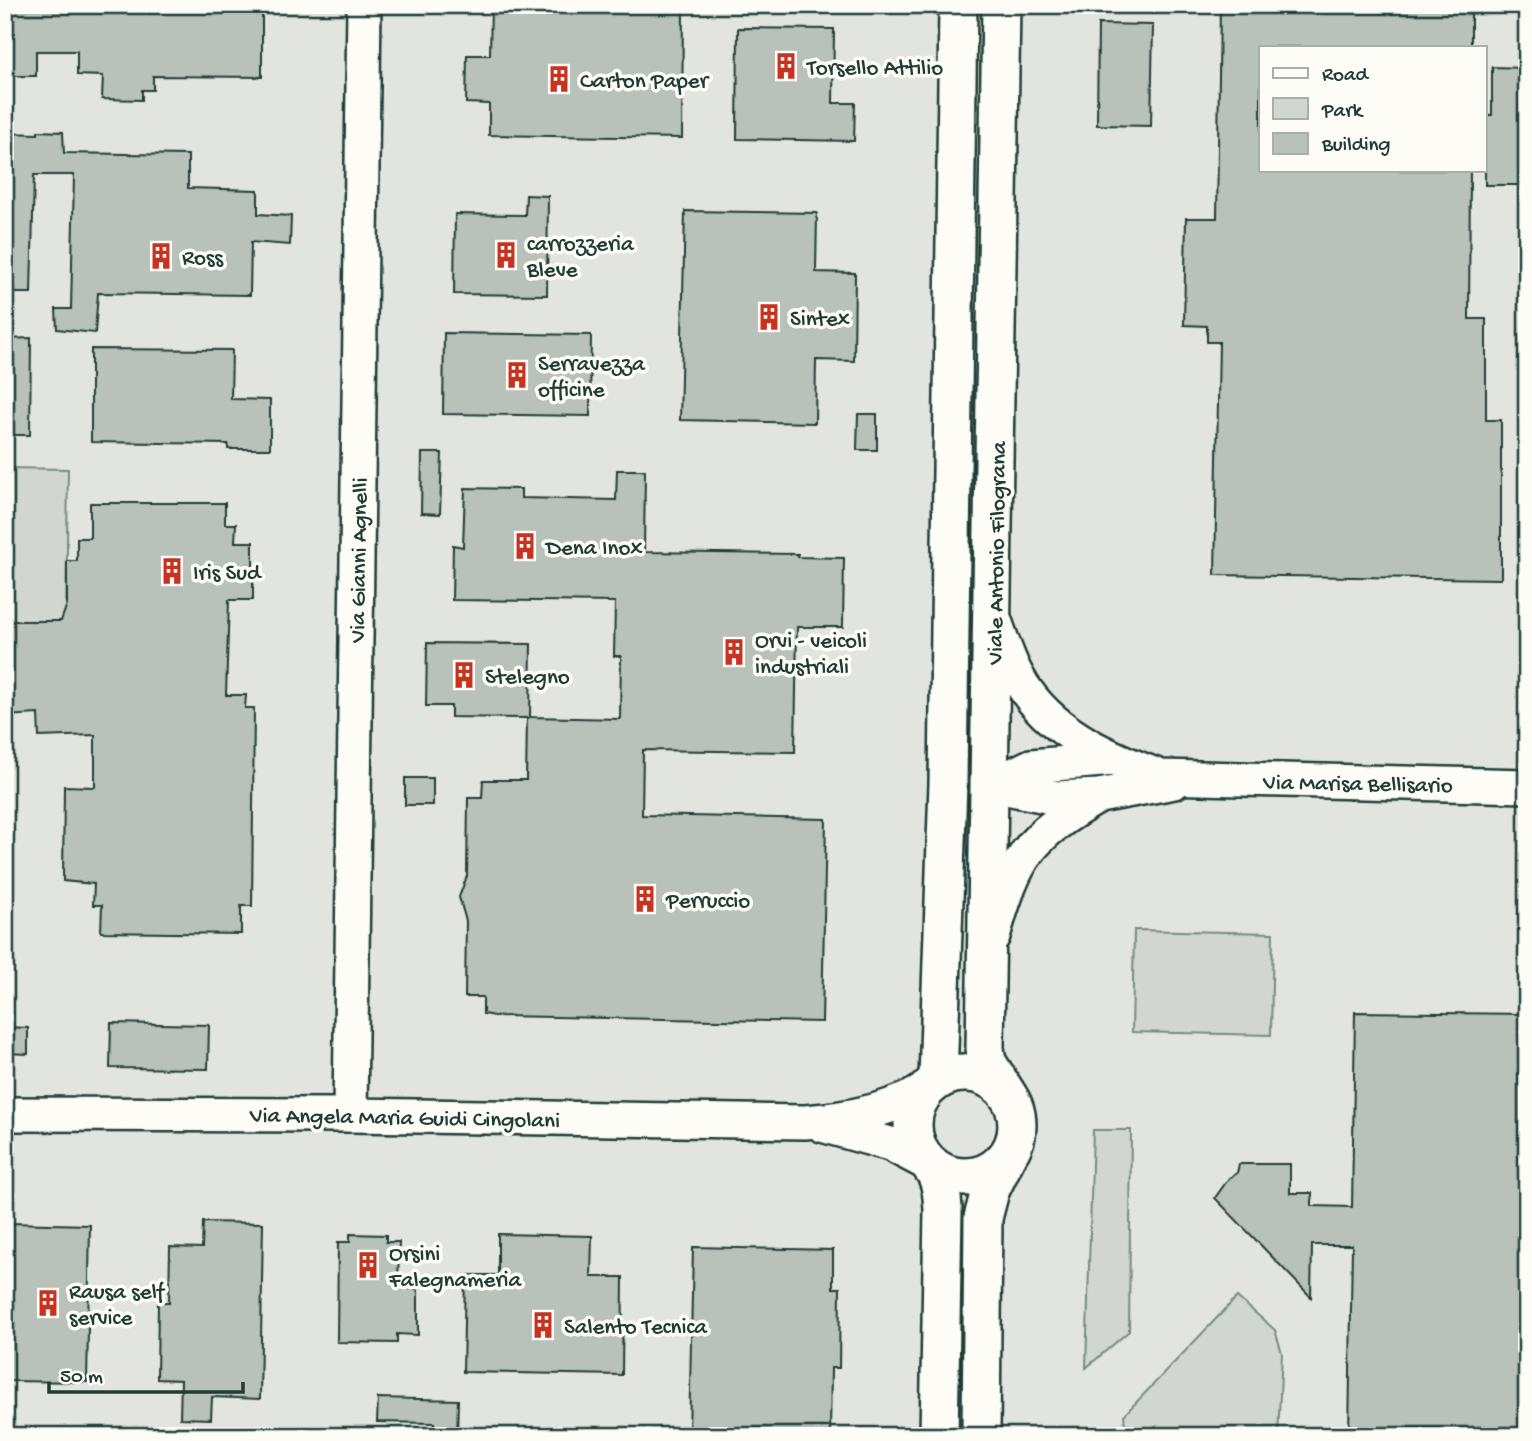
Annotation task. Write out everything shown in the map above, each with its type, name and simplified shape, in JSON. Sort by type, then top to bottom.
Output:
[{"type":"main road","name":"Viale Antonio Filograna","points":[[932,1084],[948,783],[958,5]]},
{"type":"main road","name":"Viale Antonio Filograna","points":[[1001,5],[986,1062],[1007,1094]]},
{"type":"main road","points":[[948,783],[992,785]]},
{"type":"main road","points":[[939,1436],[943,1210],[937,1172],[919,1152],[913,1136],[916,1104],[932,1084],[953,1073],[976,1074],[996,1082],[1015,1108],[1017,1125],[1014,1142],[990,1191],[983,1218],[981,1436]]},
{"type":"main road","points":[[930,1165],[945,1174],[970,1177],[994,1168],[1007,1156]]},
{"type":"street","name":"Via Gianni Agnelli","points":[[350,1115],[364,5]]},
{"type":"street","name":"Via Marisa Bellisario","points":[[994,618],[1009,659],[1027,692],[1062,727],[1114,759],[1161,777],[1527,786]]},
{"type":"street","name":"Via Marisa Bellisario","points":[[992,785],[1031,766],[1114,759]]},
{"type":"street","name":"Via Marisa Bellisario","points":[[992,785],[1056,798],[1099,796],[1190,779]]},
{"type":"street","name":"Via Marisa Bellisario","points":[[988,955],[1018,861],[1045,831],[1099,796]]},
{"type":"street","points":[[805,1122],[836,1120],[905,1102],[932,1084]]},
{"type":"street","name":"Via Angela Maria Guidi Cingolani","points":[[5,1114],[350,1115],[805,1122]]},
{"type":"street","points":[[805,1122],[890,1144],[930,1165]]},
{"type":"shaded area","points":[[5,5],[1527,5],[1527,1436],[5,1436]]},
{"type":"green space","points":[[5,468],[68,469],[66,621],[5,621]]},
{"type":"green space","points":[[1134,930],[1273,933],[1271,1035],[1132,1032]]},
{"type":"green space","points":[[1093,1130],[1131,1130],[1129,1331],[1086,1368]]},
{"type":"green space","points":[[1237,1297],[1275,1330],[1282,1353],[1278,1436],[1126,1434],[1124,1415]]},
{"type":"building","points":[[5,5],[262,5],[262,77],[153,76],[153,90],[142,90],[142,100],[102,99],[103,76],[77,75],[77,51],[36,51],[36,76],[5,76]]},
{"type":"building","name":"Carton Paper","points":[[491,5],[683,5],[682,138],[489,135],[489,104],[466,103],[467,55],[490,55]]},
{"type":"building","points":[[1220,5],[1471,5],[1471,46],[1259,46],[1259,172],[1470,172],[1469,319],[1486,319],[1486,420],[1501,420],[1501,579],[1215,575],[1219,342],[1207,342],[1207,326],[1184,325],[1186,218],[1217,218]]},
{"type":"building","points":[[1098,24],[1153,25],[1151,126],[1097,125]]},
{"type":"building","name":"Torsello Attilio","points":[[738,28],[834,29],[833,103],[855,103],[854,141],[737,139]]},
{"type":"building","points":[[1492,67],[1527,68],[1527,185],[1485,185],[1486,115],[1492,115]]},
{"type":"building","points":[[38,131],[63,132],[64,153],[188,155],[188,188],[258,190],[258,214],[291,216],[290,245],[251,242],[250,295],[98,293],[95,333],[57,329],[56,309],[71,309],[74,175],[34,175],[31,293],[5,293],[5,133],[38,134]]},
{"type":"building","name":"carrozzeria Bleve","points":[[526,195],[548,196],[547,295],[454,294],[455,214],[525,215]]},
{"type":"building","name":"Sintex","points":[[685,211],[817,213],[816,272],[855,273],[854,361],[816,360],[815,423],[680,420]]},
{"type":"building","name":"Serravezza officine","points":[[444,333],[591,335],[590,416],[443,414]]},
{"type":"building","points":[[31,338],[30,435],[5,435],[5,339]]},
{"type":"building","points":[[91,349],[232,350],[231,399],[270,400],[270,449],[228,449],[228,444],[91,442]]},
{"type":"building","points":[[858,414],[877,414],[877,450],[857,450]]},
{"type":"building","points":[[422,453],[442,453],[440,514],[421,513]]},
{"type":"building","points":[[617,470],[645,470],[644,552],[798,554],[798,557],[844,558],[843,627],[797,627],[795,752],[643,750],[642,815],[826,819],[822,1022],[494,1016],[483,1014],[483,997],[465,997],[466,921],[459,897],[467,876],[468,798],[482,798],[483,780],[526,780],[527,718],[451,717],[451,706],[426,706],[427,643],[531,644],[530,717],[620,719],[621,656],[614,656],[615,602],[452,600],[453,545],[463,547],[465,488],[521,489],[521,498],[616,500]]},
{"type":"building","points":[[90,503],[225,503],[225,524],[236,524],[235,542],[253,542],[253,600],[229,600],[226,695],[246,695],[245,708],[254,708],[252,906],[241,906],[241,934],[101,932],[102,905],[93,905],[94,884],[63,881],[64,786],[95,787],[95,735],[39,737],[38,714],[5,716],[5,621],[61,621],[67,604],[67,561],[77,561],[77,538],[90,538]]},
{"type":"building","points":[[405,778],[433,778],[433,805],[405,805]]},
{"type":"building","points":[[1355,1012],[1527,1014],[1527,1436],[1349,1436],[1352,1245],[1312,1245],[1311,1297],[1215,1198],[1229,1178],[1237,1173],[1239,1164],[1290,1164],[1290,1193],[1312,1193],[1312,1206],[1352,1207]]},
{"type":"building","points":[[111,1023],[209,1025],[208,1069],[110,1068]]},
{"type":"building","points":[[5,1027],[28,1028],[28,1054],[5,1053]]},
{"type":"building","points":[[203,1222],[263,1223],[260,1399],[212,1397],[211,1419],[180,1418],[181,1380],[157,1379],[158,1302],[169,1302],[170,1247],[202,1248]]},
{"type":"building","name":"Rausa self service","points":[[9,1223],[90,1225],[87,1382],[6,1381]]},
{"type":"building","name":"Orsini Falegnameria","points":[[350,1234],[386,1235],[386,1242],[399,1242],[398,1288],[418,1289],[418,1335],[397,1334],[397,1343],[337,1342],[338,1242],[350,1242]]},
{"type":"building","name":"Salento Tecnica","points":[[498,1234],[592,1236],[591,1277],[623,1277],[622,1375],[463,1372],[465,1275],[498,1275]]},
{"type":"building","points":[[693,1247],[833,1250],[833,1288],[840,1288],[839,1368],[831,1368],[830,1436],[689,1436]]},
{"type":"building","points":[[378,1398],[458,1400],[457,1436],[434,1436],[434,1423],[377,1422]]},
{"type":"place","name":"Torsello Attilio","points":[[786,66]]},
{"type":"place","name":"Carton Paper","points":[[559,79]]},
{"type":"place","name":"carrozzeria Bleve","points":[[506,255]]},
{"type":"place","name":"Ross","points":[[161,256]]},
{"type":"place","name":"Sintex","points":[[769,317]]},
{"type":"place","name":"Serravezza officine","points":[[517,375]]},
{"type":"place","name":"Dena Inox","points":[[525,546]]},
{"type":"place","name":"Iris Sud","points":[[172,571]]},
{"type":"place","name":"Orvi - veicoli industriali","points":[[734,652]]},
{"type":"place","name":"Stelegno","points":[[464,675]]},
{"type":"place","name":"Perruccio","points":[[645,899]]},
{"type":"place","name":"Orsini Falegnameria","points":[[368,1265]]},
{"type":"place","name":"Rausa self service","points":[[48,1303]]},
{"type":"place","name":"Salento Tecnica","points":[[543,1325]]}]
